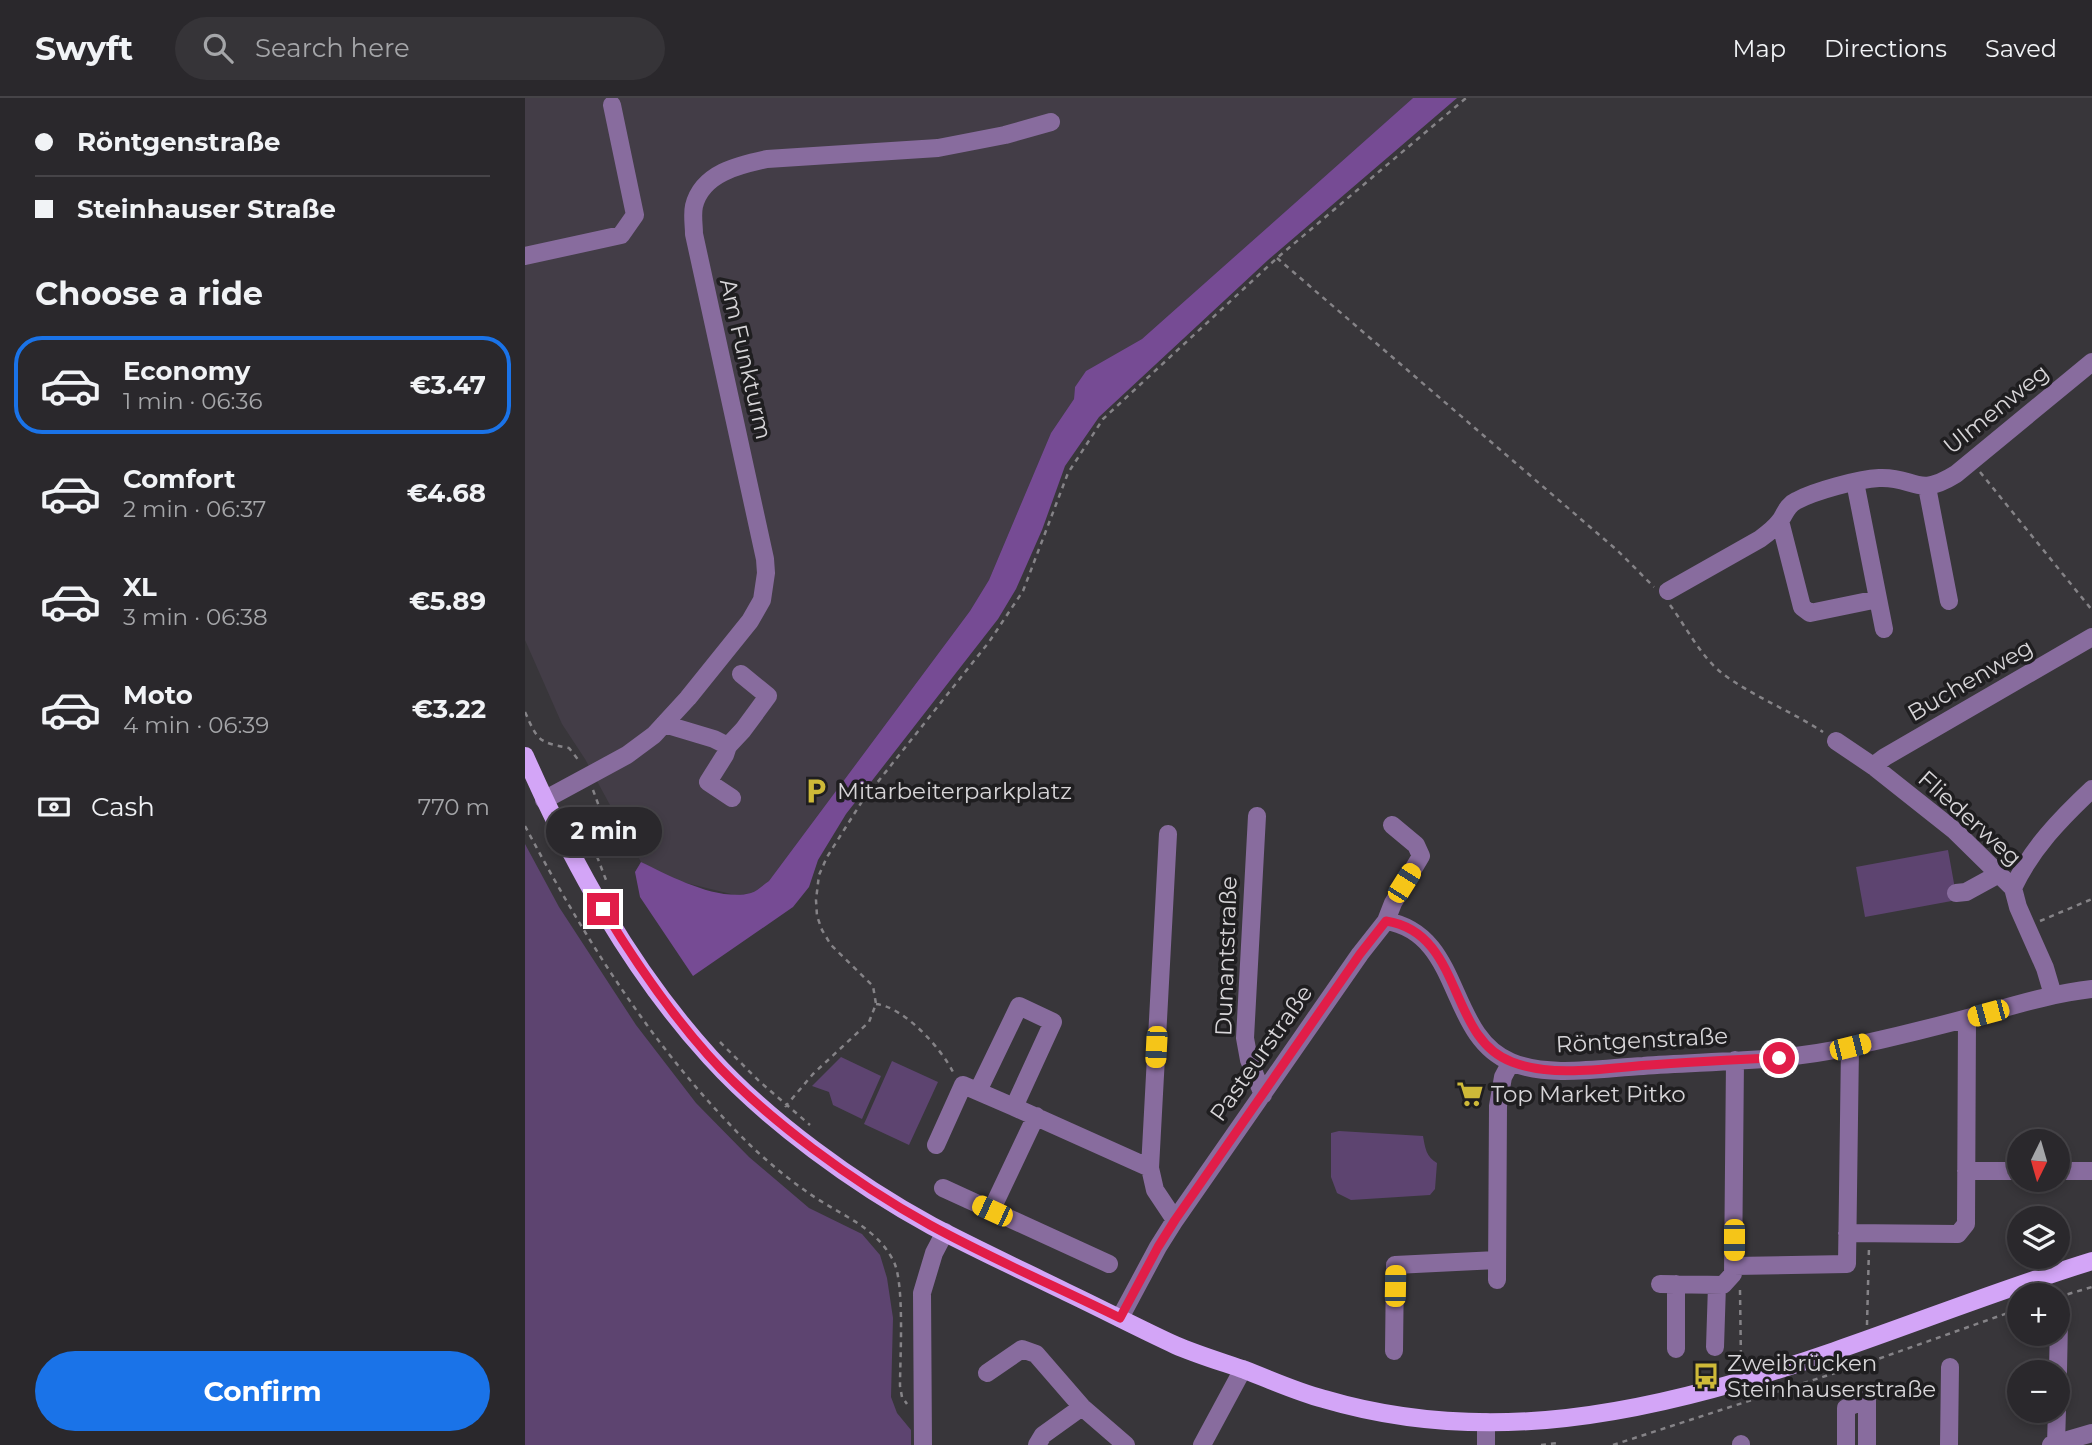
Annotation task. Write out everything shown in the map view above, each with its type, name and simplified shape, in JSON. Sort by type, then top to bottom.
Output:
[{"type":"main road","points":[[525,756],[582,874],[643,972],[709,1056],[737,1085],[782,1112],[832,1163],[945,1232],[1180,1347],[1326,1400],[1433,1419],[1486,1422],[1546,1420],[1602,1412],[1651,1403],[1743,1379],[2092,1261]]},
{"type":"street","points":[[525,256],[621,234],[635,215],[612,105]]},
{"type":"street","name":"Am Funkturm","points":[[544,800],[627,755],[664,724],[750,621],[762,600],[766,573],[694,234],[694,205],[699,195],[709,182],[723,172],[767,159],[938,148],[1006,135],[1051,122]]},
{"type":"street","name":"Ulmenweg","points":[[1927,487],[1942,482],[1971,462],[2092,362]]},
{"type":"street","points":[[1664,594],[1759,539],[1780,521],[1787,507],[1795,501],[1855,482],[1891,478],[1927,487],[1949,601]]},
{"type":"street","points":[[1855,482],[1884,629]]},
{"type":"street","points":[[1780,521],[1805,612],[1878,599]]},
{"type":"street","name":"Buchenweg","points":[[1873,766],[2092,637]]},
{"type":"street","points":[[731,798],[708,782],[728,746],[768,696],[741,674]]},
{"type":"street","points":[[664,724],[728,746]]},
{"type":"street","name":"Fliederweg","points":[[1836,741],[1873,766],[1955,831],[2013,888],[2053,995]]},
{"type":"street","points":[[2013,888],[2021,869],[2043,840],[2092,789]]},
{"type":"street","name":"Dunantstraße","points":[[1257,816],[1245,1038],[1249,1060],[1263,1095]]},
{"type":"street","name":"Pasteurstraße","points":[[1120,1318],[1175,1220],[1360,954],[1386,921],[1393,903],[1422,856],[1416,845],[1392,825]]},
{"type":"street","points":[[1168,835],[1150,1168],[1155,1190],[1175,1220]]},
{"type":"street","points":[[1956,893],[1966,892],[1997,875]]},
{"type":"street","name":"Röntgenstraße","points":[[1386,921],[1417,932],[1432,946],[1473,1026],[1497,1054],[1511,1062],[1546,1070],[1812,1055],[2053,995],[2092,989]]},
{"type":"street","points":[[936,1145],[1019,1006],[1053,1022],[1014,1107]]},
{"type":"street","points":[[1847,1233],[1958,1234],[1966,1224],[1967,1018]]},
{"type":"street","points":[[1733,1270],[1847,1264],[1850,1047]]},
{"type":"street","points":[[1676,1349],[1668,1284],[1723,1284],[1733,1270],[1735,1060]]},
{"type":"street","points":[[1497,1280],[1497,1106],[1503,1077],[1511,1062]]},
{"type":"street","points":[[970,1088],[1150,1168]]},
{"type":"street","points":[[992,1211],[1036,1116]]},
{"type":"street","points":[[1966,1171],[2007,1171]]},
{"type":"street","points":[[2070,1171],[2092,1171]]},
{"type":"street","points":[[943,1188],[1108,1265]]},
{"type":"street","points":[[923,1445],[922,1293],[934,1253],[945,1232]]},
{"type":"street","points":[[1394,1351],[1395,1265],[1497,1260]]},
{"type":"street","points":[[1715,1347],[1717,1285]]},
{"type":"street","points":[[987,1373],[1022,1349],[1036,1354],[1082,1407],[1126,1445]]},
{"type":"street","points":[[1949,1445],[1950,1367]]},
{"type":"street","points":[[1202,1445],[1243,1369]]},
{"type":"street","points":[[1846,1445],[1846,1408],[1867,1399],[1867,1445]]},
{"type":"street","points":[[1037,1445],[1043,1435],[1082,1407]]},
{"type":"street","points":[[1486,1422],[1486,1445]]},
{"type":"street","points":[[2056,1423],[2054,1444],[2092,1433]]},
{"type":"path","points":[[782,1112],[813,1074],[869,1022],[876,1004],[873,986],[831,945],[817,916],[820,875],[827,857],[861,803],[989,642],[1017,601],[1068,473],[1103,419],[1277,258],[1466,98]]},
{"type":"path","points":[[1277,258],[1618,551],[1664,594],[1694,642],[1723,673],[1750,691],[1799,716],[1836,741]]},
{"type":"path","points":[[1971,462],[2092,610]]},
{"type":"path","points":[[525,712],[538,738],[546,744],[573,750],[588,778],[600,808],[600,821],[593,836],[593,846],[607,883]]},
{"type":"path","points":[[525,826],[559,890],[628,998],[671,1059],[753,1147],[801,1187],[859,1223],[884,1244],[895,1262],[899,1281],[902,1397],[907,1404],[922,1413]]},
{"type":"path","points":[[2027,928],[2092,899]]},
{"type":"path","points":[[876,1004],[885,1005],[905,1017],[936,1046],[952,1069],[955,1079],[970,1088]]},
{"type":"path","points":[[718,1040],[782,1112],[817,1131]]},
{"type":"path","points":[[1867,1338],[1869,1234]]},
{"type":"path","points":[[1733,1270],[1740,1288],[1743,1379]]},
{"type":"path","points":[[2070,1293],[2092,1287]]},
{"type":"path","points":[[1613,1445],[1878,1359],[2007,1313]]},
{"type":"path","points":[[1542,1445],[1558,1444]]},
{"type":"shaded area","points":[[525,98],[1413,98],[1142,339],[1086,371],[1075,387],[1074,399],[1051,433],[989,580],[970,611],[769,881],[753,893],[735,895],[678,881],[641,862],[585,759],[562,724],[525,640]]},
{"type":"shaded area","points":[[1413,98],[1457,98],[1268,260],[1099,417],[1065,466],[1042,530],[1016,589],[998,619],[846,814],[818,860],[809,887],[793,907],[693,976],[640,897],[635,872],[641,862],[695,886],[724,894],[751,893],[769,881],[970,611],[989,580],[1051,433],[1074,399],[1075,387],[1086,371],[1142,339]]},
{"type":"shaded area","points":[[525,844],[559,907],[636,1025],[696,1103],[749,1157],[809,1208],[862,1234],[880,1255],[887,1278],[893,1318],[891,1397],[897,1413],[911,1430],[911,1445],[525,1445]]},
{"type":"shaded area","points":[[1948,850],[1957,900],[1865,917],[1856,867]]},
{"type":"shaded area","points":[[841,1057],[881,1076],[862,1119],[833,1105],[829,1092],[812,1086]]},
{"type":"shaded area","points":[[892,1061],[938,1082],[909,1145],[864,1124]]},
{"type":"shaded area","points":[[1339,1131],[1423,1136],[1428,1155],[1437,1163],[1435,1189],[1430,1195],[1351,1200],[1337,1193],[1331,1177],[1331,1133]]},
{"type":"place","name":"Mitarbeiterparkplatz","points":[[816,791]]},
{"type":"place","name":"Top Market Pitko","points":[[1470,1094]]},
{"type":"place","name":"Zweibrücken Steinhauserstraße","points":[[1706,1376]]},
{"type":"route","points":[[603,909],[643,972],[709,1056],[737,1085],[832,1163],[929,1224],[1120,1318],[1158,1247],[1194,1192],[1360,954],[1386,921],[1417,932],[1432,946],[1473,1026],[1497,1054],[1511,1062],[1546,1070],[1779,1058]]}]
